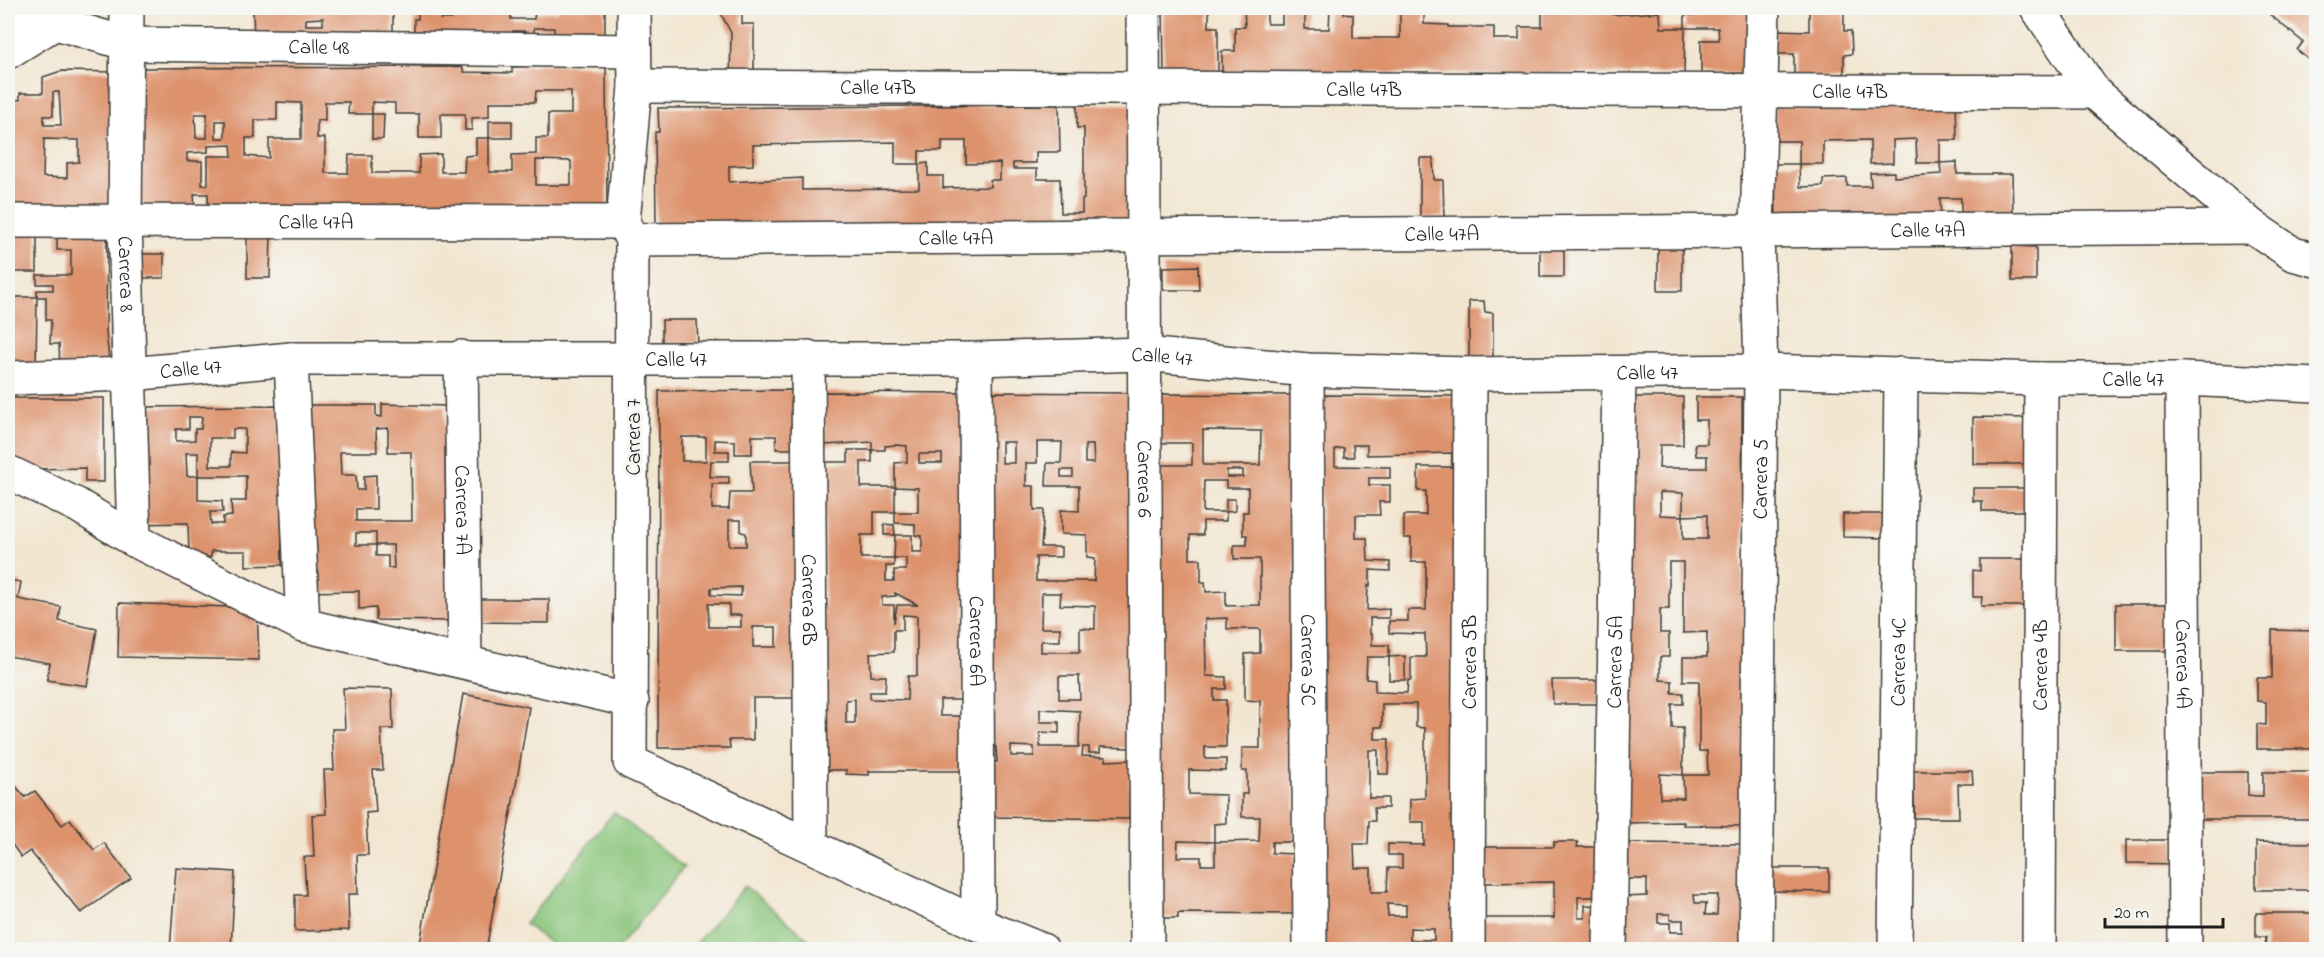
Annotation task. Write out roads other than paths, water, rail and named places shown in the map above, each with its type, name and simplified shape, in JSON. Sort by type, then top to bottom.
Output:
[{"type":"street","name":"Carrera 8","points":[[127,8],[125,221],[134,540]]},
{"type":"street","name":"Carrera 7","points":[[634,8],[635,86],[628,231],[633,358],[630,762],[810,844]]},
{"type":"street","name":"Carrera 6","points":[[1143,8],[1147,950]]},
{"type":"street","name":"Carrera 5","points":[[1756,950],[1761,372],[1757,232],[1763,8]]},
{"type":"street","points":[[2037,8],[2094,92],[2253,227],[2293,254],[2316,260]]},
{"type":"street","name":"Calle 48","points":[[8,25],[56,23],[128,44],[633,51]]},
{"type":"street","points":[[8,52],[56,23]]},
{"type":"street","name":"Calle 47B","points":[[635,86],[2094,92]]},
{"type":"street","name":"Calle 47A","points":[[8,221],[125,221],[628,231],[1144,236],[2253,227]]},
{"type":"street","name":"Calle 47","points":[[8,378],[130,374],[291,359],[976,358],[1145,354],[1307,370],[1470,374],[1761,372],[1901,374],[2041,379],[2182,379],[2316,385]]},
{"type":"street","name":"Carrera 7A","points":[[460,357],[465,661]]},
{"type":"street","name":"Carrera 6B","points":[[808,357],[810,844]]},
{"type":"street","name":"Carrera 6A","points":[[976,358],[978,924]]},
{"type":"street","points":[[291,359],[303,625]]},
{"type":"street","name":"Carrera 5C","points":[[1307,370],[1310,950]]},
{"type":"street","name":"Carrera 5A","points":[[1610,950],[1619,373]]},
{"type":"street","name":"Carrera 5B","points":[[1468,950],[1470,374]]},
{"type":"street","name":"Carrera 4C","points":[[1895,950],[1901,374]]},
{"type":"street","name":"Carrera 4B","points":[[2039,950],[2041,379]]},
{"type":"street","name":"Carrera 4A","points":[[2182,379],[2185,950]]},
{"type":"street","points":[[8,472],[77,505],[134,540],[303,625],[632,701]]},
{"type":"street","points":[[810,844],[978,924],[1042,950]]}]
